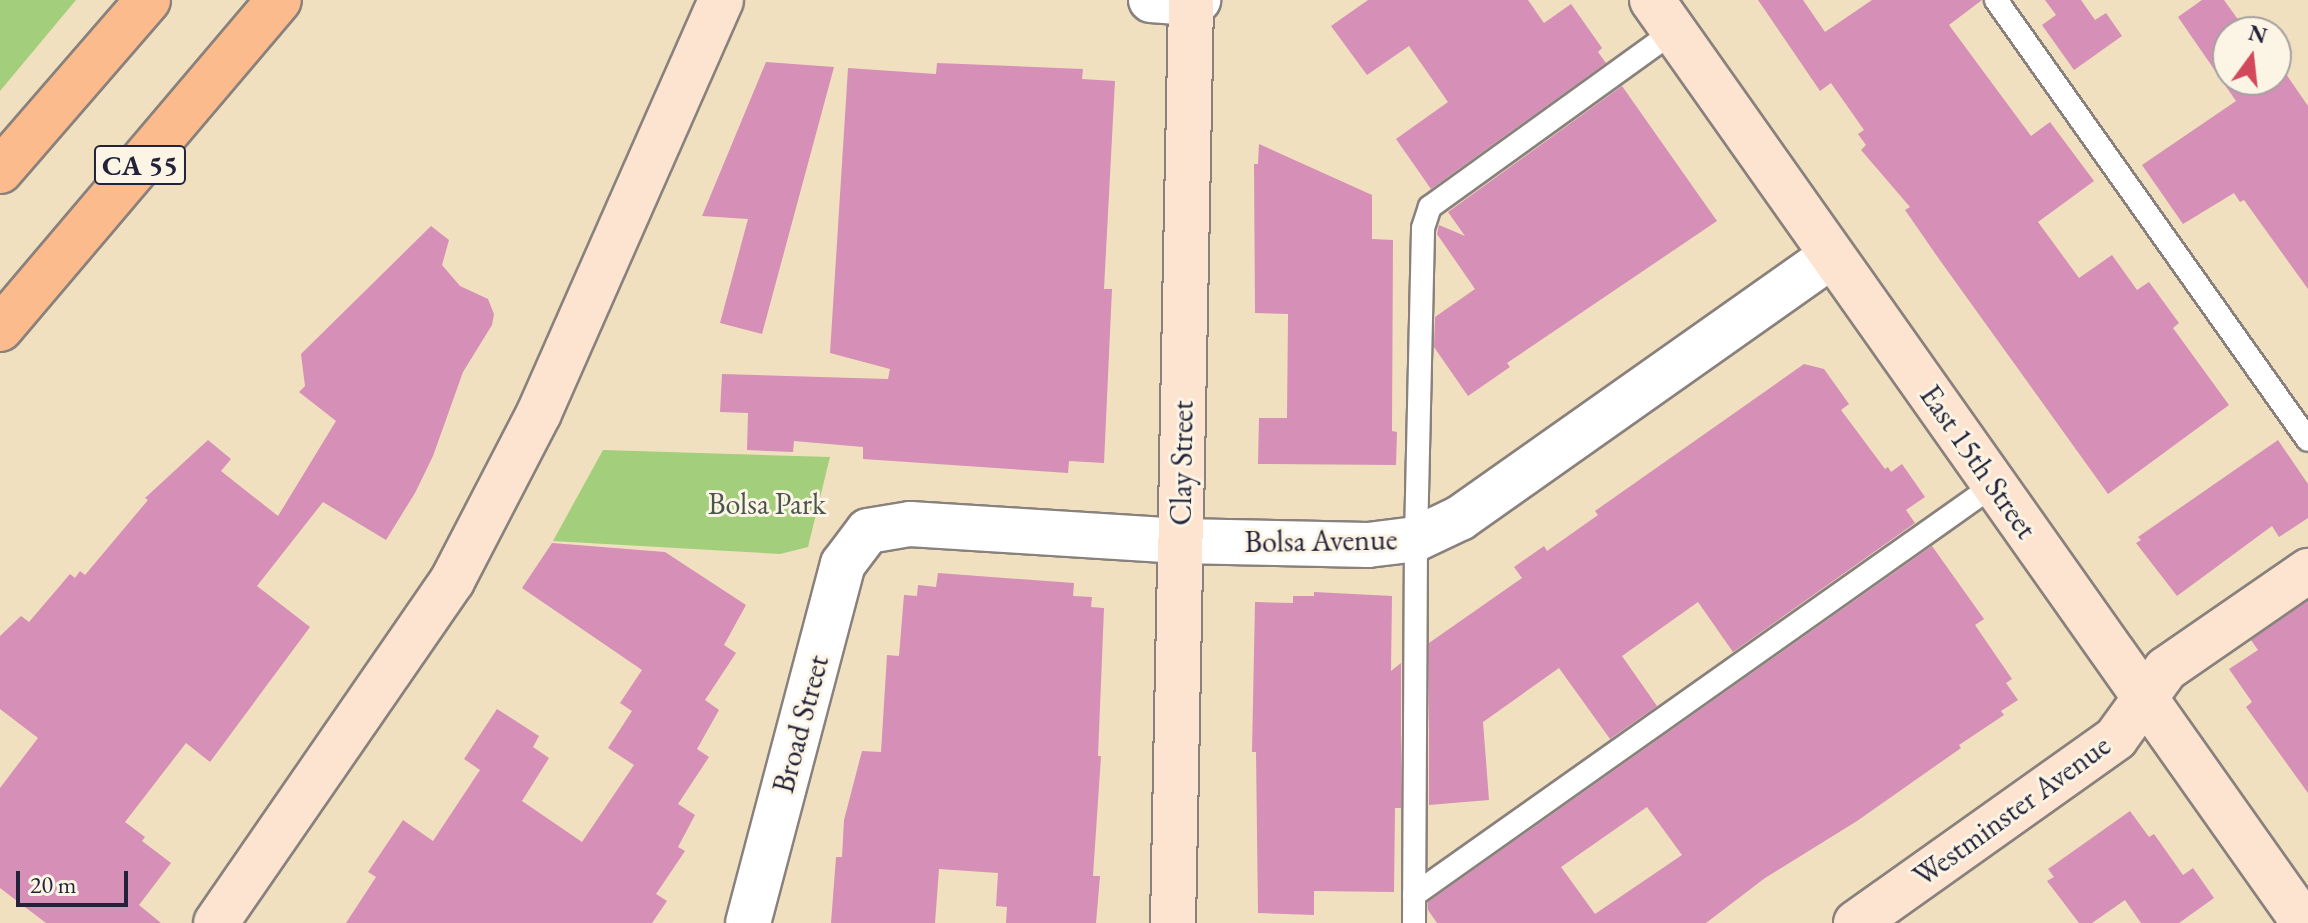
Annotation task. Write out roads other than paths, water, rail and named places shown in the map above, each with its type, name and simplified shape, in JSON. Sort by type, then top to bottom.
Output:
[{"type":"highway","points":[[0,171],[148,0]]},
{"type":"highway","name":"CA 55","points":[[0,329],[279,0]]},
{"type":"street","points":[[216,923],[452,581],[539,413],[721,0]]},
{"type":"street","name":"Clay Street","points":[[1173,923],[1180,541],[1182,1]]},
{"type":"street","name":"East 15th Street","points":[[1663,15],[2304,923]]},
{"type":"street","name":"Bolsa Avenue","points":[[868,531],[910,524],[1180,541],[1368,545],[1416,539],[1460,518],[1832,256]]},
{"type":"street","name":"Broad Street","points":[[748,923],[843,564],[868,531]]},
{"type":"street","name":"Westminster Avenue","points":[[1856,923],[2116,738],[2166,669],[2308,571]]},
{"type":"lane","points":[[1996,0],[2308,440]]},
{"type":"lane","points":[[1414,923],[1416,539],[1423,228],[1430,207],[1663,15]]},
{"type":"lane","points":[[1414,895],[1994,485]]},
{"type":"park label","name":"Bolsa Park","points":[[767,504]]}]
